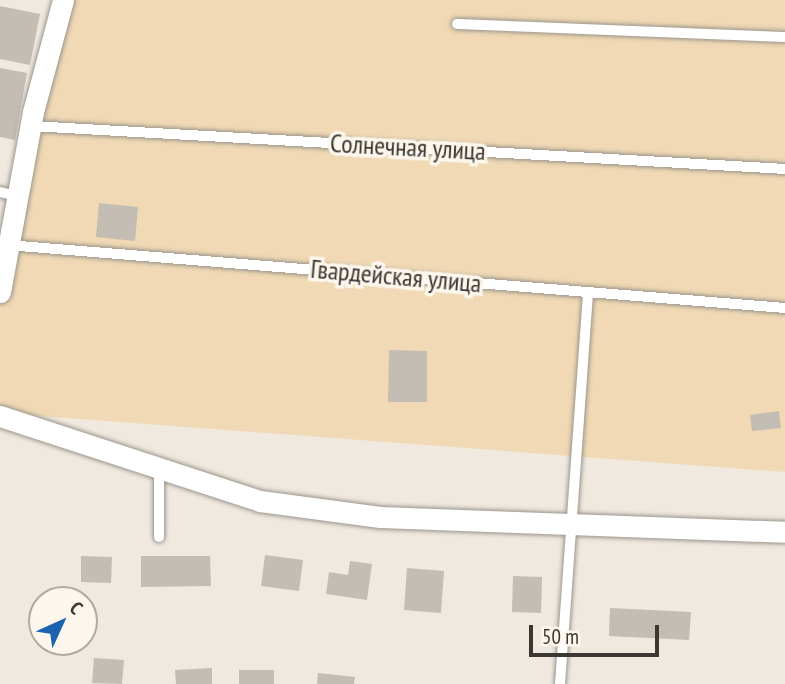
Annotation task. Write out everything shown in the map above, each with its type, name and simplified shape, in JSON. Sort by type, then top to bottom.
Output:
[{"type":"street","points":[[0,292],[31,126],[63,0]]},
{"type":"street","points":[[0,416],[159,466],[260,502],[380,517],[576,521],[785,532]]},
{"type":"lane","points":[[457,24],[785,37]]},
{"type":"lane","name":"Солнечная улица","points":[[31,126],[785,169]]},
{"type":"lane","points":[[0,192],[13,195]]},
{"type":"lane","name":"Гвардейская улица","points":[[7,245],[785,308]]},
{"type":"lane","points":[[560,684],[576,521],[588,292]]},
{"type":"lane","points":[[159,466],[159,537]]},
{"type":"shaded area","points":[[63,0],[785,0],[785,472],[0,413],[0,292]]},
{"type":"building","points":[[0,6],[40,14],[30,65],[0,59]]},
{"type":"building","points":[[0,68],[27,73],[15,140],[0,137]]},
{"type":"building","points":[[99,203],[138,207],[135,241],[96,237]]},
{"type":"building","points":[[389,350],[427,351],[427,402],[388,402]]},
{"type":"building","points":[[779,411],[781,428],[752,431],[750,415]]},
{"type":"building","points":[[265,555],[303,560],[299,591],[261,586]]},
{"type":"building","points":[[81,556],[112,557],[111,583],[81,582]]},
{"type":"building","points":[[141,556],[210,556],[211,586],[141,587]]},
{"type":"building","points":[[350,561],[372,564],[367,600],[326,594],[329,572],[348,575]]},
{"type":"building","points":[[407,568],[444,571],[441,613],[404,610]]},
{"type":"building","points":[[513,576],[542,577],[541,613],[512,612]]},
{"type":"building","points":[[610,608],[691,612],[689,640],[609,636]]},
{"type":"building","points":[[94,658],[124,660],[122,684],[92,683]]},
{"type":"building","points":[[212,668],[212,684],[176,684],[175,670]]},
{"type":"building","points":[[239,670],[274,670],[274,684],[239,684]]},
{"type":"building","points":[[318,673],[355,677],[354,684],[317,684]]}]
